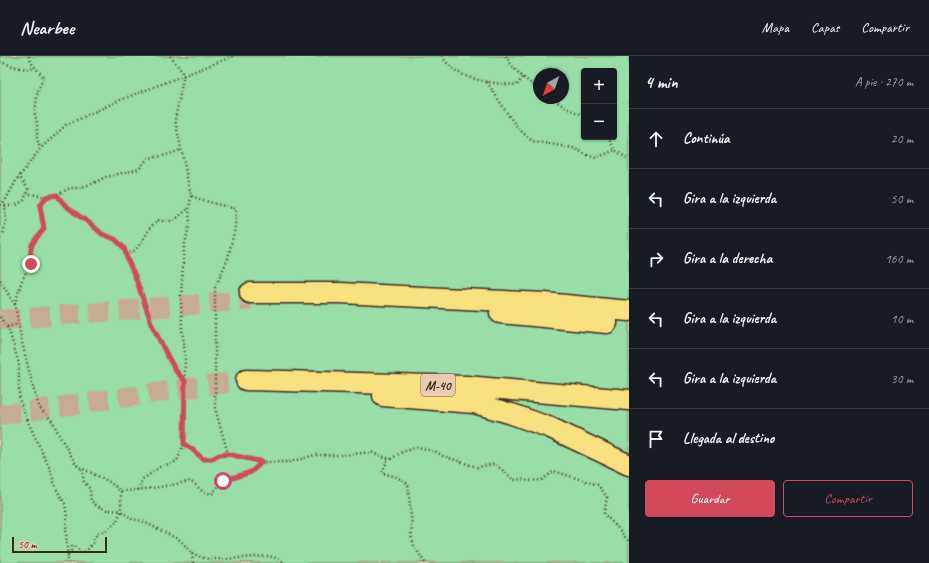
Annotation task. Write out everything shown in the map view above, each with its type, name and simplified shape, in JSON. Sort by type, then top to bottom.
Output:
[{"type":"highway","points":[[629,311],[544,302],[340,293],[250,296],[471,311],[629,325]]},
{"type":"highway","name":"M-40","points":[[246,380],[466,386],[620,398],[629,400]]},
{"type":"highway","points":[[282,380],[390,397],[474,403],[512,414],[550,428],[629,465]]},
{"type":"path","points":[[29,56],[34,68],[40,72],[44,78],[37,95],[35,114],[37,139],[40,149]]},
{"type":"path","points":[[138,490],[143,479],[160,467],[177,461],[184,444],[185,354],[182,329],[181,296],[183,255],[190,222],[189,208],[191,196],[175,120],[184,74],[170,56]]},
{"type":"path","points":[[0,205],[5,201],[19,176],[40,149],[66,125],[120,100],[184,74],[234,56]]},
{"type":"path","points":[[442,56],[457,72],[487,82],[517,84],[523,77]]},
{"type":"path","points":[[506,56],[519,74],[533,85]]},
{"type":"path","points":[[0,62],[13,67],[22,67],[29,70],[34,68]]},
{"type":"path","points":[[487,82],[518,128],[532,141],[573,148],[596,158],[615,150]]},
{"type":"path","points":[[560,104],[581,114]]},
{"type":"path","points":[[610,140],[615,150],[629,160]]},
{"type":"path","points":[[26,193],[46,197],[57,195],[70,188],[78,188],[106,177],[139,169],[148,158],[163,156],[181,150]]},
{"type":"path","points":[[6,206],[16,206],[24,200],[28,189],[19,176]]},
{"type":"path","points":[[57,195],[64,204],[79,216],[102,234],[115,239],[124,248],[152,325],[176,371],[185,381]]},
{"type":"path","points":[[191,196],[236,209],[235,228],[228,258],[215,288],[215,408],[228,454]]},
{"type":"path","points":[[15,305],[22,280],[31,264],[30,252],[33,242],[44,229],[40,206],[46,197]]},
{"type":"path","points":[[0,240],[2,239],[6,221],[5,201]]},
{"type":"path","points":[[126,254],[132,253],[138,247],[150,228],[158,220],[168,222],[177,218],[189,208]]},
{"type":"path","points":[[0,280],[15,305],[21,338],[39,407],[53,422],[78,467],[108,481],[121,491],[168,486],[190,481],[202,491],[212,494],[223,481],[251,472],[262,462]]},
{"type":"path","points":[[0,317],[9,330],[19,364],[20,402],[50,469],[56,488],[65,504],[67,517],[66,532],[68,563]]},
{"type":"path","points":[[7,327],[18,324]]},
{"type":"path","points":[[184,444],[203,459],[212,459],[219,455],[228,454],[262,462],[290,462],[315,454],[345,455],[371,452],[391,459],[402,452],[418,447],[477,467],[495,464],[514,480],[522,478],[528,481],[542,480],[554,471],[576,477],[598,486],[607,497],[604,514],[629,542]]},
{"type":"path","points":[[381,456],[387,461],[382,473],[397,477],[408,484],[412,527],[411,535],[414,546],[425,563]]},
{"type":"path","points":[[82,468],[84,482],[90,489],[91,501],[97,506],[108,510],[121,511],[132,518],[142,521],[180,540],[192,553],[208,559],[269,556],[286,563]]},
{"type":"path","points":[[68,554],[71,551],[72,546],[76,547],[81,552],[84,552],[93,543],[94,538],[98,533],[107,530],[117,521],[121,511],[121,491]]},
{"type":"path","points":[[192,553],[192,563]]},
{"type":"green space","points":[[0,56],[629,56],[629,563],[0,563]]},
{"type":"tunnel","points":[[0,320],[251,300]]},
{"type":"tunnel","points":[[0,415],[246,380]]},
{"type":"route","points":[[31,264],[30,252],[33,242],[44,229],[40,206],[46,197],[57,195],[64,204],[79,216],[102,234],[115,239],[124,248],[152,325],[176,371],[185,381],[184,444],[203,459],[212,459],[219,455],[228,454],[262,462],[251,472],[223,481]]}]
